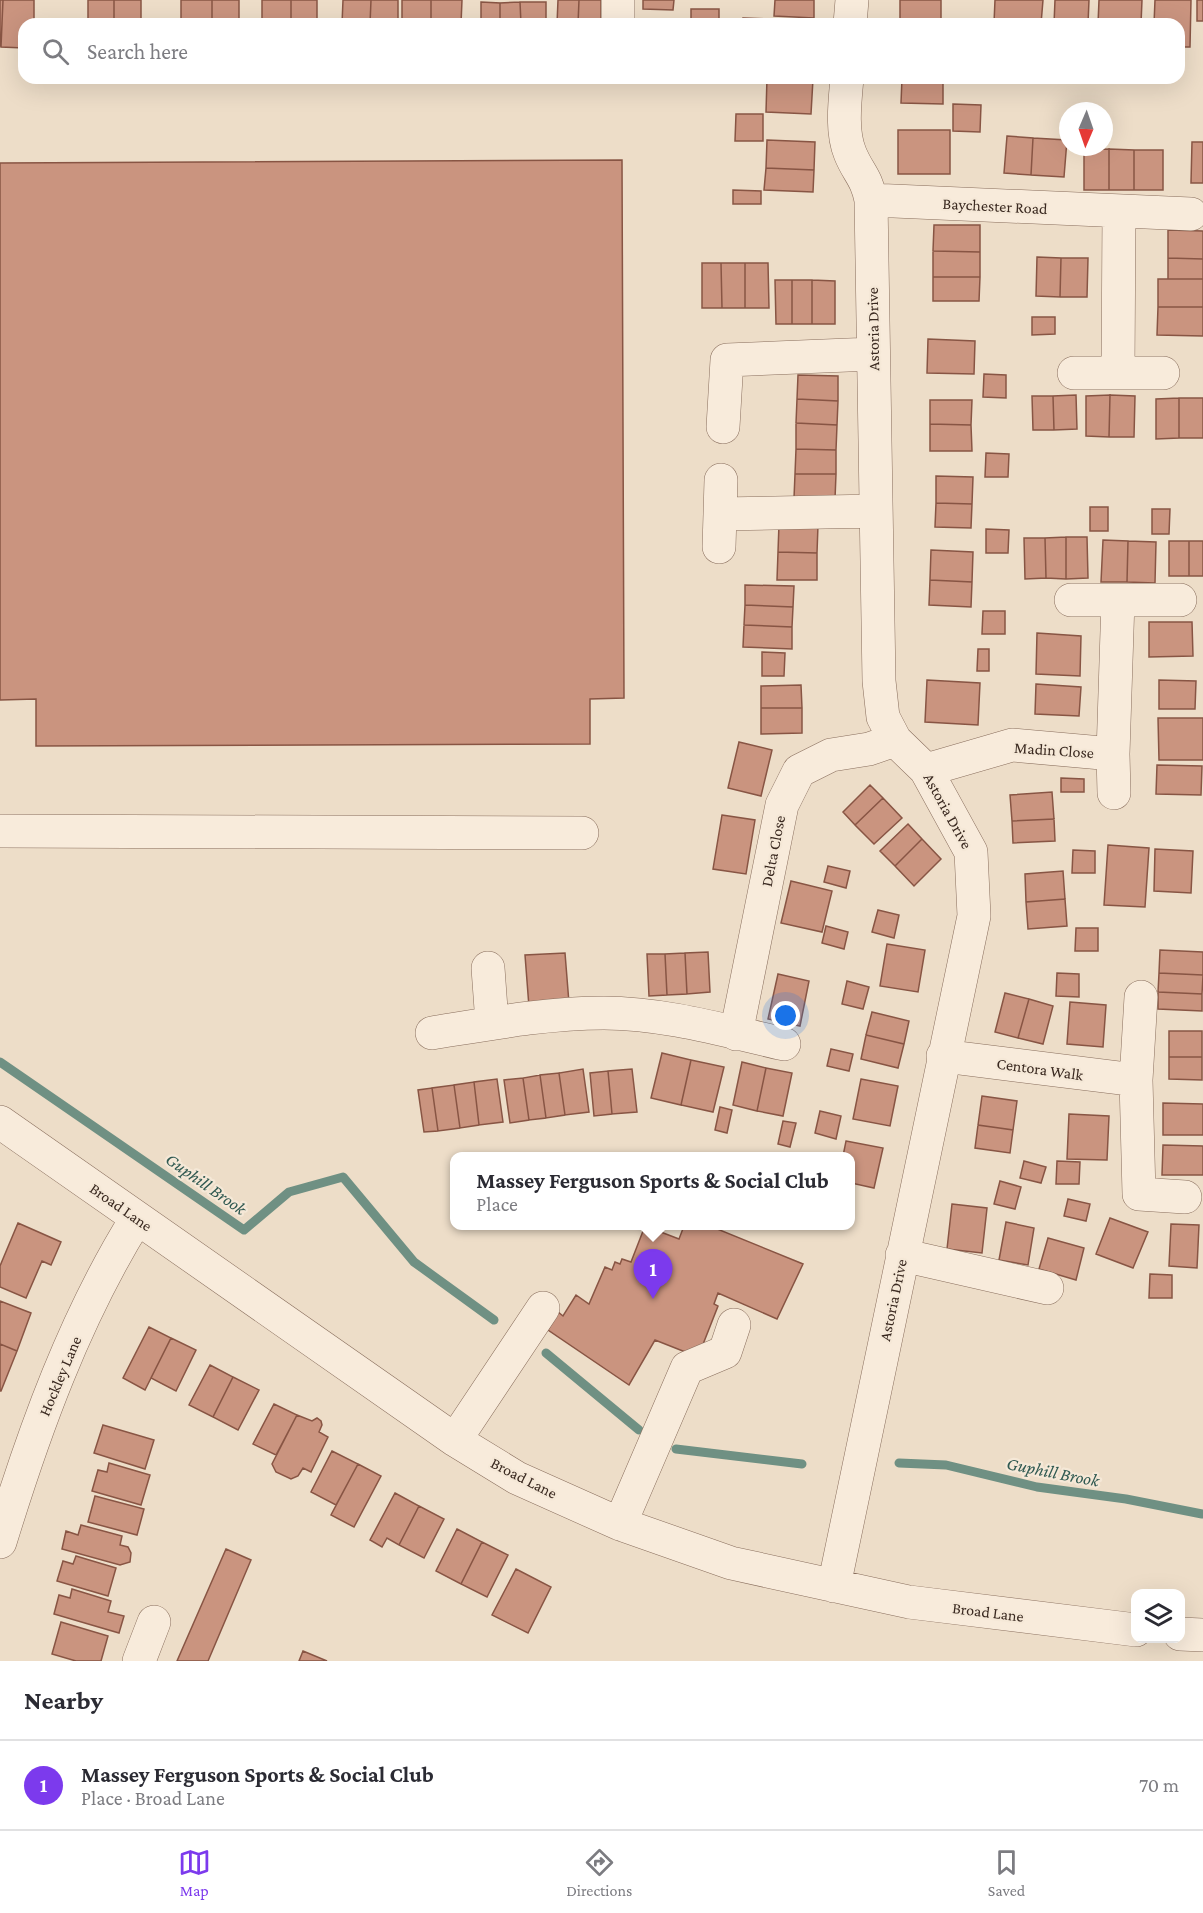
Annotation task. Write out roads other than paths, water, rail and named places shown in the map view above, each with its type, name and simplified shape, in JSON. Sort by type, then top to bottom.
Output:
[{"type":"street","points":[[618,0],[618,18]]},
{"type":"street","points":[[850,18],[852,0]]},
{"type":"street","name":"Astoria Drive","points":[[834,1586],[974,916],[971,852],[926,770],[895,740],[882,717],[879,681],[871,200],[867,182],[850,153],[844,114],[846,84]]},
{"type":"street","name":"Baychester Road","points":[[871,200],[1119,212],[1191,213]]},
{"type":"street","points":[[1118,373],[1119,212]]},
{"type":"street","points":[[723,427],[727,360],[873,354]]},
{"type":"street","points":[[1074,373],[1163,373]]},
{"type":"street","points":[[719,548],[721,480]]},
{"type":"street","points":[[720,514],[876,511]]},
{"type":"street","points":[[1071,600],[1180,600]]},
{"type":"street","name":"Madin Close","points":[[1114,793],[1113,754],[1118,600]]},
{"type":"street","name":"Delta Close","points":[[736,1034],[782,805],[799,771],[831,755],[869,750],[895,740]]},
{"type":"street","name":"Madin Close","points":[[926,770],[1012,745],[1113,754]]},
{"type":"street","points":[[0,831],[582,833]]},
{"type":"street","points":[[488,968],[492,1023]]},
{"type":"street","points":[[1141,997],[1136,1080],[1139,1194],[1185,1197]]},
{"type":"street","points":[[432,1033],[492,1023],[604,1013],[642,1016],[784,1044]]},
{"type":"street","name":"Centora Walk","points":[[943,1056],[1136,1080]]},
{"type":"street","name":"Broad Lane","points":[[0,1122],[455,1440],[516,1478],[620,1524],[731,1563],[909,1602],[1131,1629]]},
{"type":"street","name":"Hockley Lane","points":[[0,1542],[42,1418],[87,1311],[112,1259],[137,1218]]},
{"type":"street","points":[[902,1255],[1047,1288]]},
{"type":"street","points":[[455,1440],[543,1308]]},
{"type":"street","points":[[620,1524],[687,1368],[725,1352],[734,1325]]},
{"type":"street","points":[[139,1661],[154,1622]]},
{"type":"street","points":[[1185,1634],[1203,1635]]},
{"type":"waterway","name":"Guphill Brook","points":[[0,1062],[244,1230],[289,1192],[343,1177],[414,1262],[494,1320]]},
{"type":"waterway","points":[[546,1353],[639,1430]]},
{"type":"waterway","points":[[676,1449],[802,1464]]},
{"type":"waterway","name":"Guphill Brook","points":[[899,1463],[946,1465],[1037,1487],[1126,1499],[1202,1514]]},
{"type":"place","name":"Massey Ferguson Sports & Social Club","points":[[653,1299]]}]
